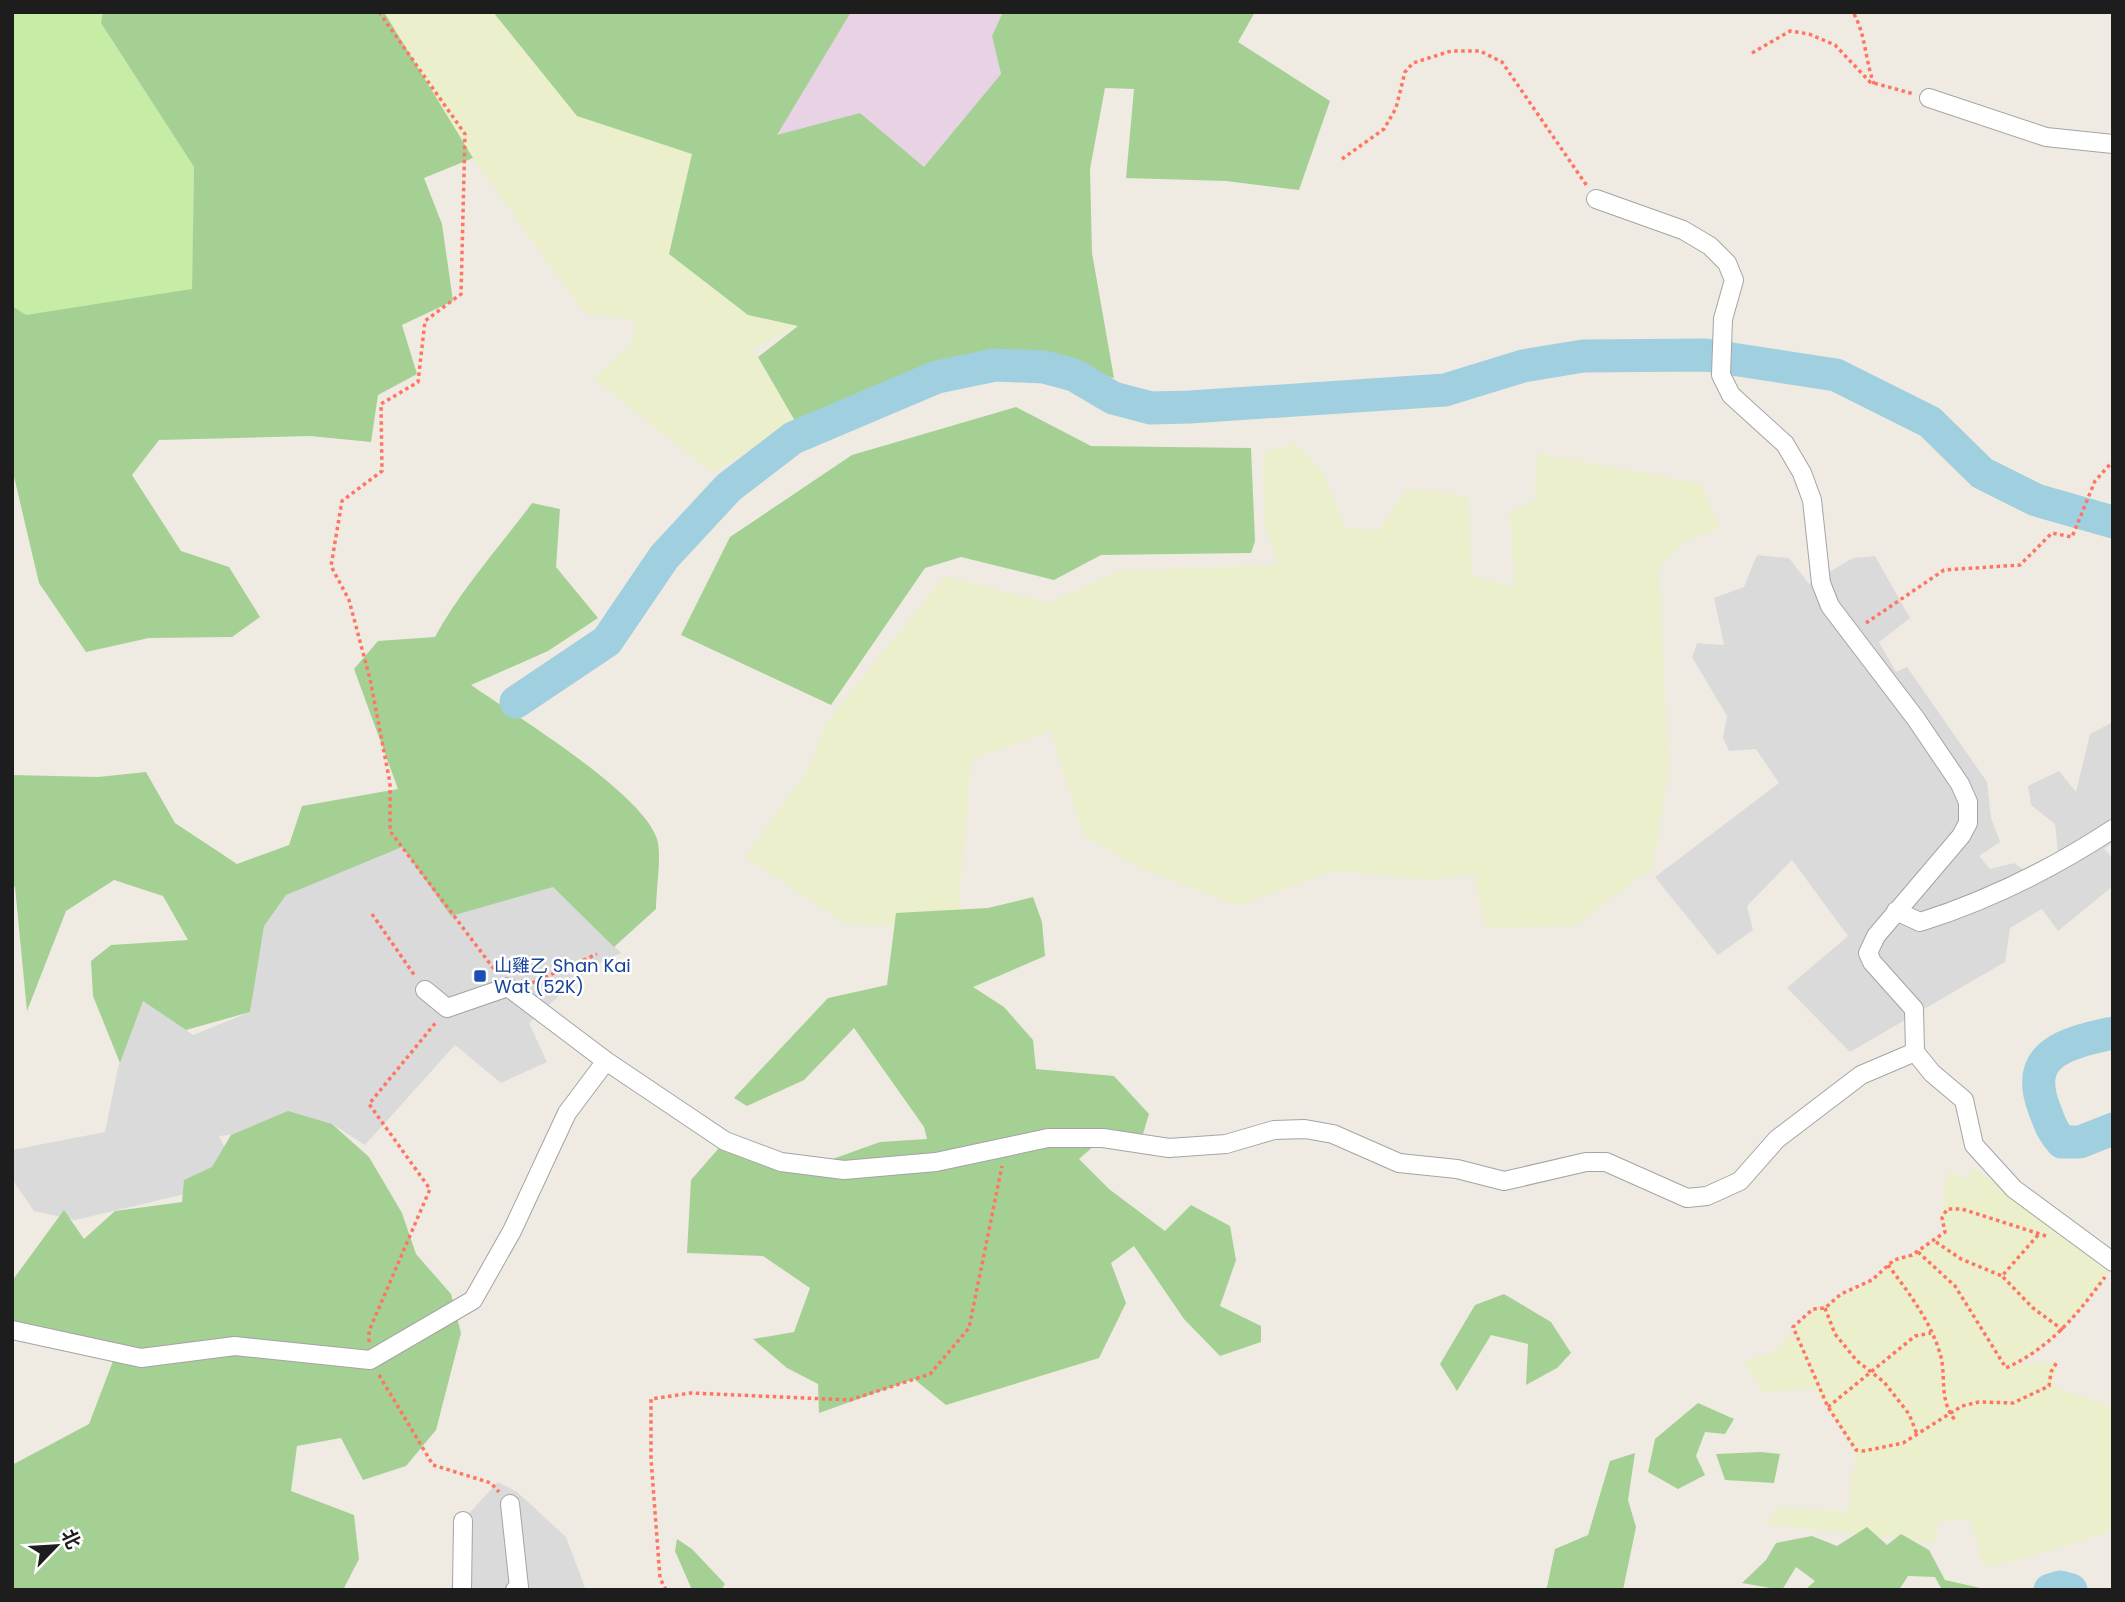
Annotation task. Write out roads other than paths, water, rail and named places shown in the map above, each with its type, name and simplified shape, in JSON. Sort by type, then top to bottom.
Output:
[{"type":"street","points":[[1929,98],[2046,137],[2113,144]]},
{"type":"street","points":[[1596,199],[1683,230],[1710,246],[1727,263],[1734,280],[1723,319],[1721,375],[1731,395],[1784,444],[1802,473],[1812,500],[1821,583],[1830,606],[1916,719],[1960,783],[1968,802],[1968,823],[1961,836],[1876,936],[1868,953],[1872,962],[1914,1009],[1915,1052],[1932,1073],[1964,1100],[1974,1145],[2014,1189],[2112,1261]]},
{"type":"street","points":[[1896,911],[1920,922],[1962,909],[2031,880],[2113,829]]},
{"type":"street","points":[[425,990],[447,1008],[508,987],[606,1061],[725,1141],[781,1162],[844,1170],[936,1162],[1048,1138],[1103,1138],[1169,1148],[1226,1144],[1274,1130],[1305,1129],[1332,1134],[1399,1163],[1457,1169],[1504,1181],[1586,1162],[1606,1162],[1687,1198],[1707,1196],[1740,1181],[1777,1139],[1861,1075],[1915,1052]]},
{"type":"street","points":[[12,1330],[141,1358],[235,1346],[370,1360],[474,1300],[512,1231],[567,1113],[606,1061]]},
{"type":"street","points":[[510,1504],[519,1587],[515,1590]]},
{"type":"street","points":[[462,1590],[463,1521]]},
{"type":"waterway","points":[[516,702],[607,641],[664,557],[729,487],[793,438],[937,377],[995,365],[1044,367],[1074,375],[1113,398],[1151,408],[1445,390],[1523,366],[1583,356],[1706,355],[1836,375],[1930,422],[1982,473],[2036,500],[2113,522]]},
{"type":"waterway","points":[[2113,1033],[2080,1041],[2054,1053],[2045,1062],[2040,1074],[2039,1089],[2049,1122],[2062,1142],[2080,1142],[2113,1129]]},
{"type":"waterway","points":[[2050,1590],[2060,1587],[2071,1590]]},
{"type":"place","name":"山雞乙 Shan Kai Wat (52K)","points":[[480,976]]}]
